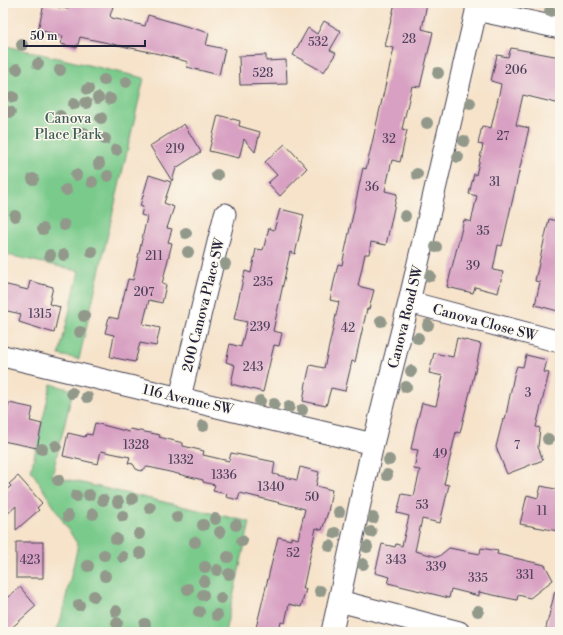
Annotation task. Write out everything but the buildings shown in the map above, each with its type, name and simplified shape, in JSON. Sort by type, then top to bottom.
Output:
[{"type":"street","points":[[477,6],[560,28]]},
{"type":"street","name":"Canova Road SW","points":[[332,632],[340,601],[373,444],[409,302],[477,6]]},
{"type":"street","name":"200 Canova Place SW","points":[[180,397],[225,214]]},
{"type":"street","name":"Canova Close SW","points":[[409,302],[560,342]]},
{"type":"street","name":"116 Avenue SW","points":[[3,356],[373,444]]},
{"type":"street","points":[[340,601],[459,632]]},
{"type":"green space","name":"Canova Place Park","points":[[6,46],[144,78],[79,359],[59,355],[79,271],[3,254],[3,59]]},
{"type":"green space","points":[[51,384],[73,390],[52,476],[250,522],[225,632],[55,632],[60,623],[78,545],[31,470]]}]
